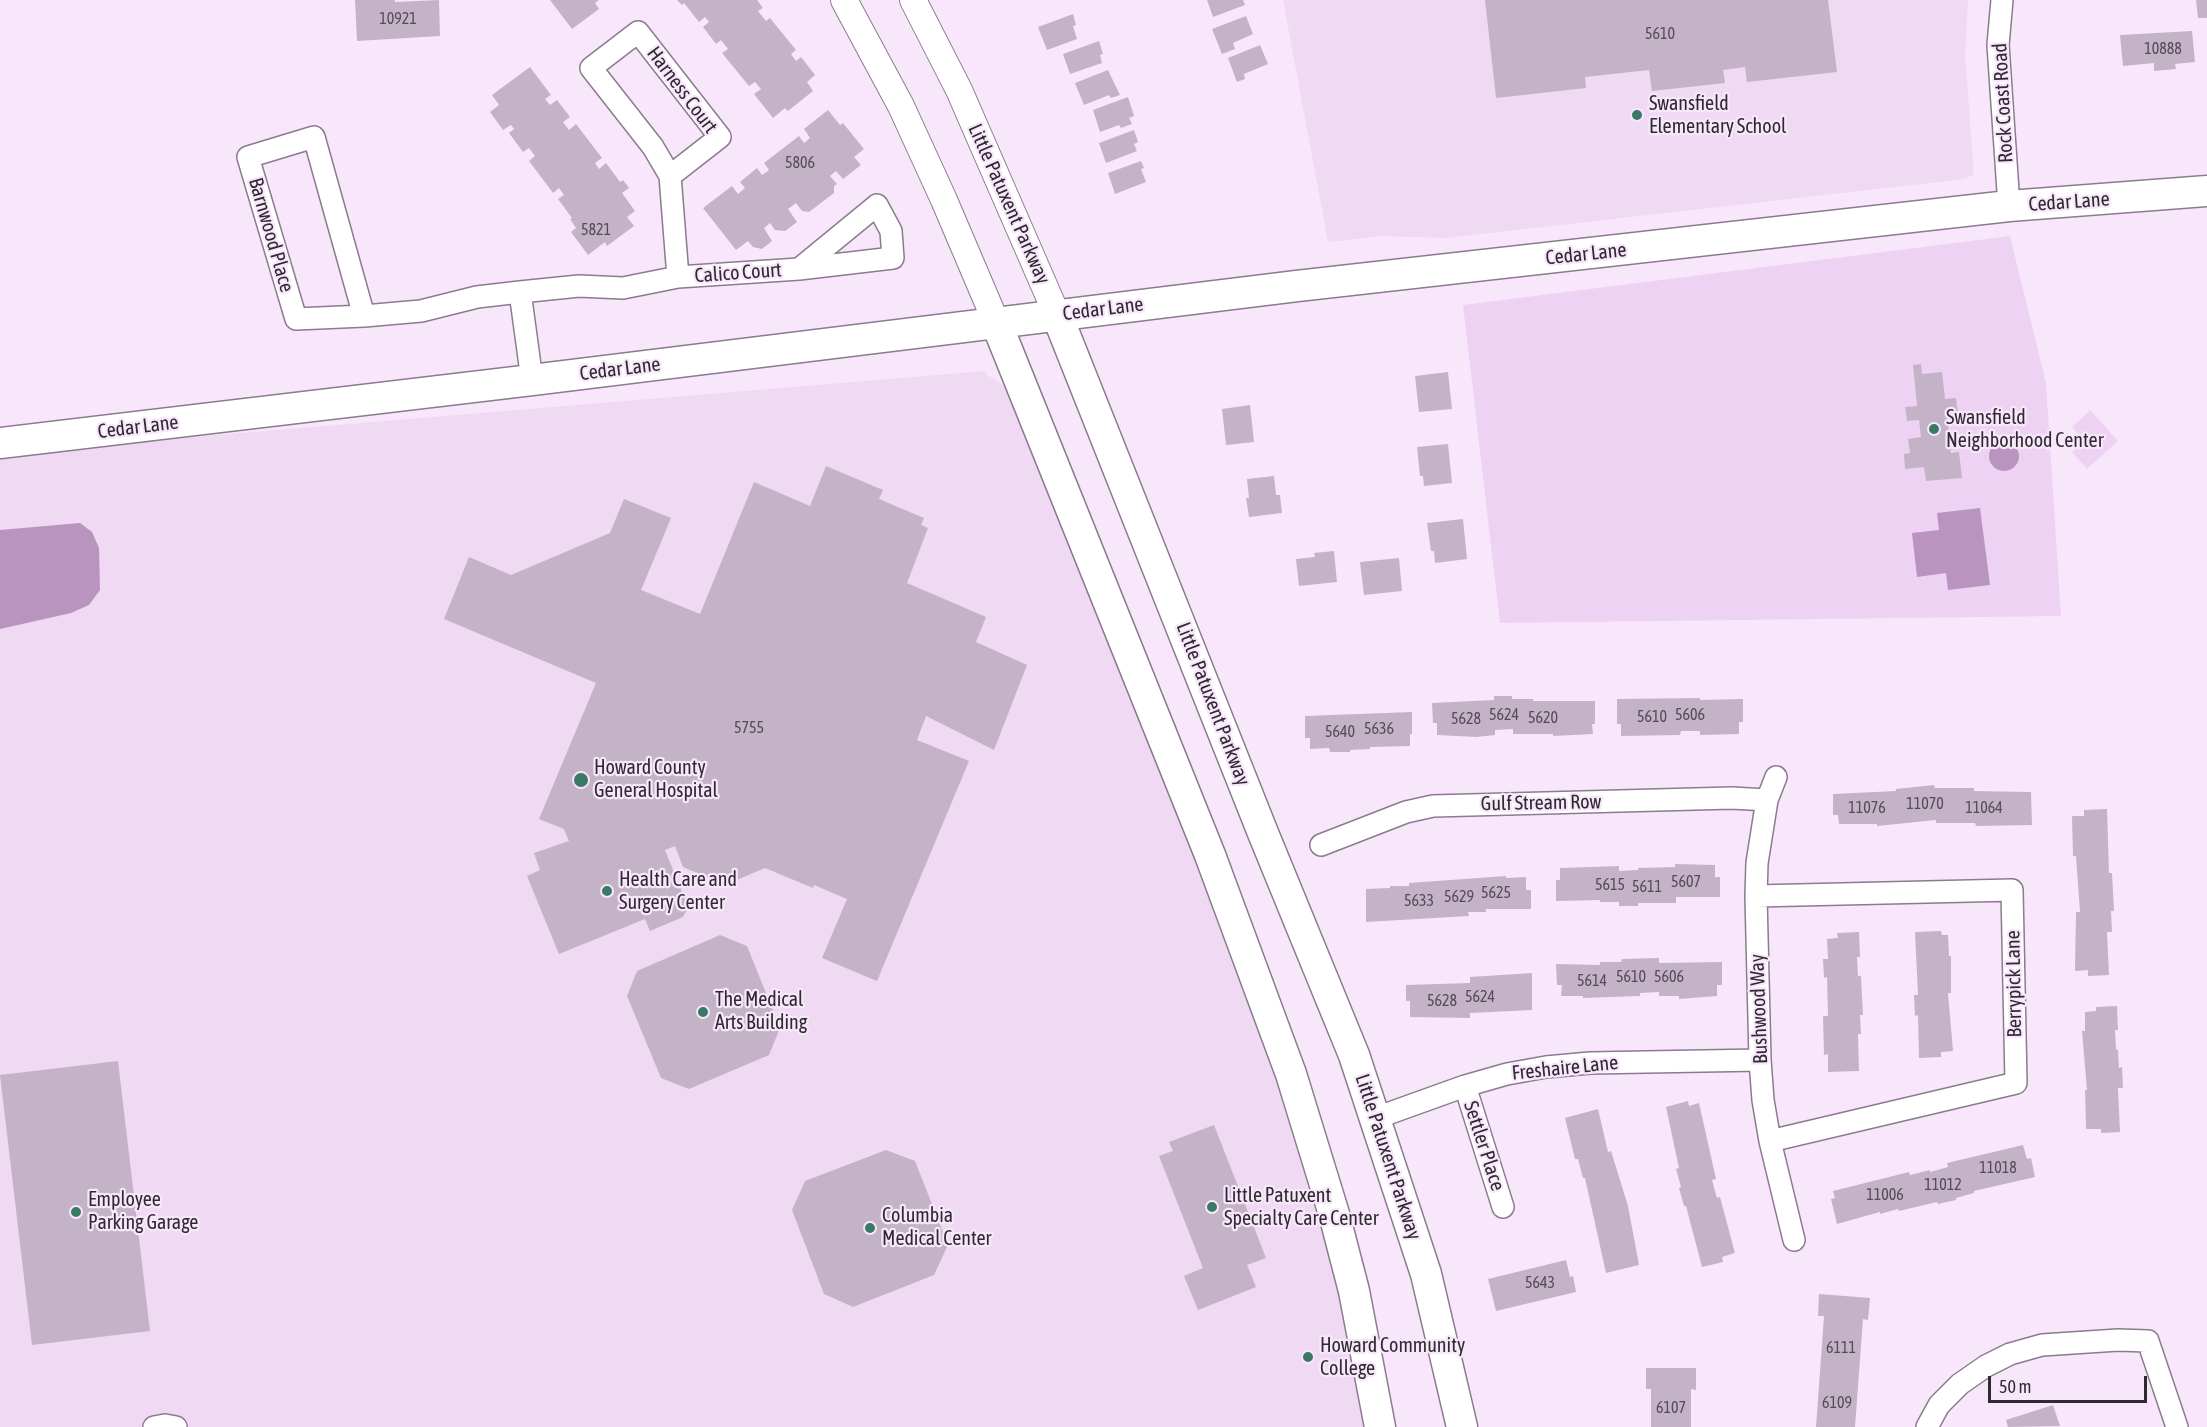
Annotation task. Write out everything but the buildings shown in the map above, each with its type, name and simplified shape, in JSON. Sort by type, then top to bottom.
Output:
[{"type":"main road","name":"Cedar Lane","points":[[0,442],[532,380],[1297,286],[2009,206],[2207,191]]},
{"type":"main road","name":"Little Patuxent Parkway","points":[[1058,315],[1263,833],[1354,1055],[1426,1274],[1462,1427]]},
{"type":"main road","points":[[996,322],[1210,855],[1291,1074],[1334,1214],[1354,1291],[1380,1427]]},
{"type":"street","points":[[844,0],[901,106],[996,322]]},
{"type":"street","name":"Little Patuxent Parkway","points":[[913,0],[973,120],[1058,315]]},
{"type":"street","name":"Rock Coast Road","points":[[2002,0],[1998,45],[2009,206]]},
{"type":"street","name":"Harness Court","points":[[670,176],[720,137],[638,32],[591,68],[653,147],[670,176],[678,277]]},
{"type":"street","name":"Barnwood Place","points":[[364,316],[314,137],[248,157],[296,319],[364,316],[421,311],[477,297],[579,286],[598,289],[623,288],[678,277]]},
{"type":"street","name":"Calico Court","points":[[678,277],[799,269]]},
{"type":"street","points":[[520,292],[532,380]]},
{"type":"street","name":"Bushwood Way","points":[[1776,777],[1767,800],[1757,862],[1760,1060],[1763,1100],[1770,1141],[1794,1240]]},
{"type":"street","name":"Gulf Stream Row","points":[[1322,845],[1406,812],[1433,806],[1732,798],[1767,800]]},
{"type":"street","name":"Berrypick Lane","points":[[1756,896],[2012,890],[2016,1083],[1770,1141]]},
{"type":"street","name":"Freshaire Lane","points":[[1376,1118],[1465,1086],[1507,1074],[1579,1064],[1760,1060]]},
{"type":"street","name":"Settler Place","points":[[1465,1086],[1503,1207]]},
{"type":"street","points":[[1926,1427],[1939,1405],[1960,1384],[1986,1366],[2010,1354],[2042,1345],[2118,1340],[2148,1341],[2177,1427]]},
{"type":"street","points":[[154,1427],[165,1425],[176,1427]]},
{"type":"shaded area","name":"Swansfield Elementary School","points":[[1283,0],[1968,0],[1965,56],[1974,174],[1965,179],[1446,238],[1383,236],[1328,242]]},
{"type":"shaded area","points":[[2010,236],[2046,383],[2061,616],[1500,623],[1463,305]]},
{"type":"shaded area","name":"Howard County General Hospital","points":[[985,371],[987,375],[1008,390],[1280,1076],[1321,1215],[1367,1427],[0,1427],[0,453]]},
{"type":"shaded area","points":[[2090,410],[2118,441],[2087,469],[2072,452],[2084,441],[2072,427]]},
{"type":"shaded area","points":[[2004,441],[2010,442],[2018,450],[2018,462],[2010,470],[2004,471],[1998,470],[1990,462],[1989,456],[1990,450],[1998,442]]},
{"type":"shaded area","points":[[1980,508],[1990,585],[1948,590],[1946,573],[1917,577],[1912,533],[1939,530],[1937,513]]},
{"type":"shaded area","points":[[80,523],[92,532],[99,548],[100,590],[89,605],[71,613],[0,629],[0,530]]},
{"type":"place","name":"Swansfield Elementary School","points":[[1637,115]]},
{"type":"place","name":"Swansfield Neighborhood Center","points":[[1934,429]]},
{"type":"place","name":"Howard County General Hospital","points":[[581,780]]},
{"type":"place","name":"Health Care and Surgery Center","points":[[607,891]]},
{"type":"place","name":"The Medical Arts Building","points":[[703,1012]]},
{"type":"place","name":"Little Patuxent Specialty Care Center","points":[[1212,1207]]},
{"type":"place","name":"Employee Parking Garage","points":[[76,1212]]},
{"type":"place","name":"Columbia Medical Center","points":[[870,1228]]},
{"type":"place","name":"Howard Community College","points":[[1308,1357]]}]
